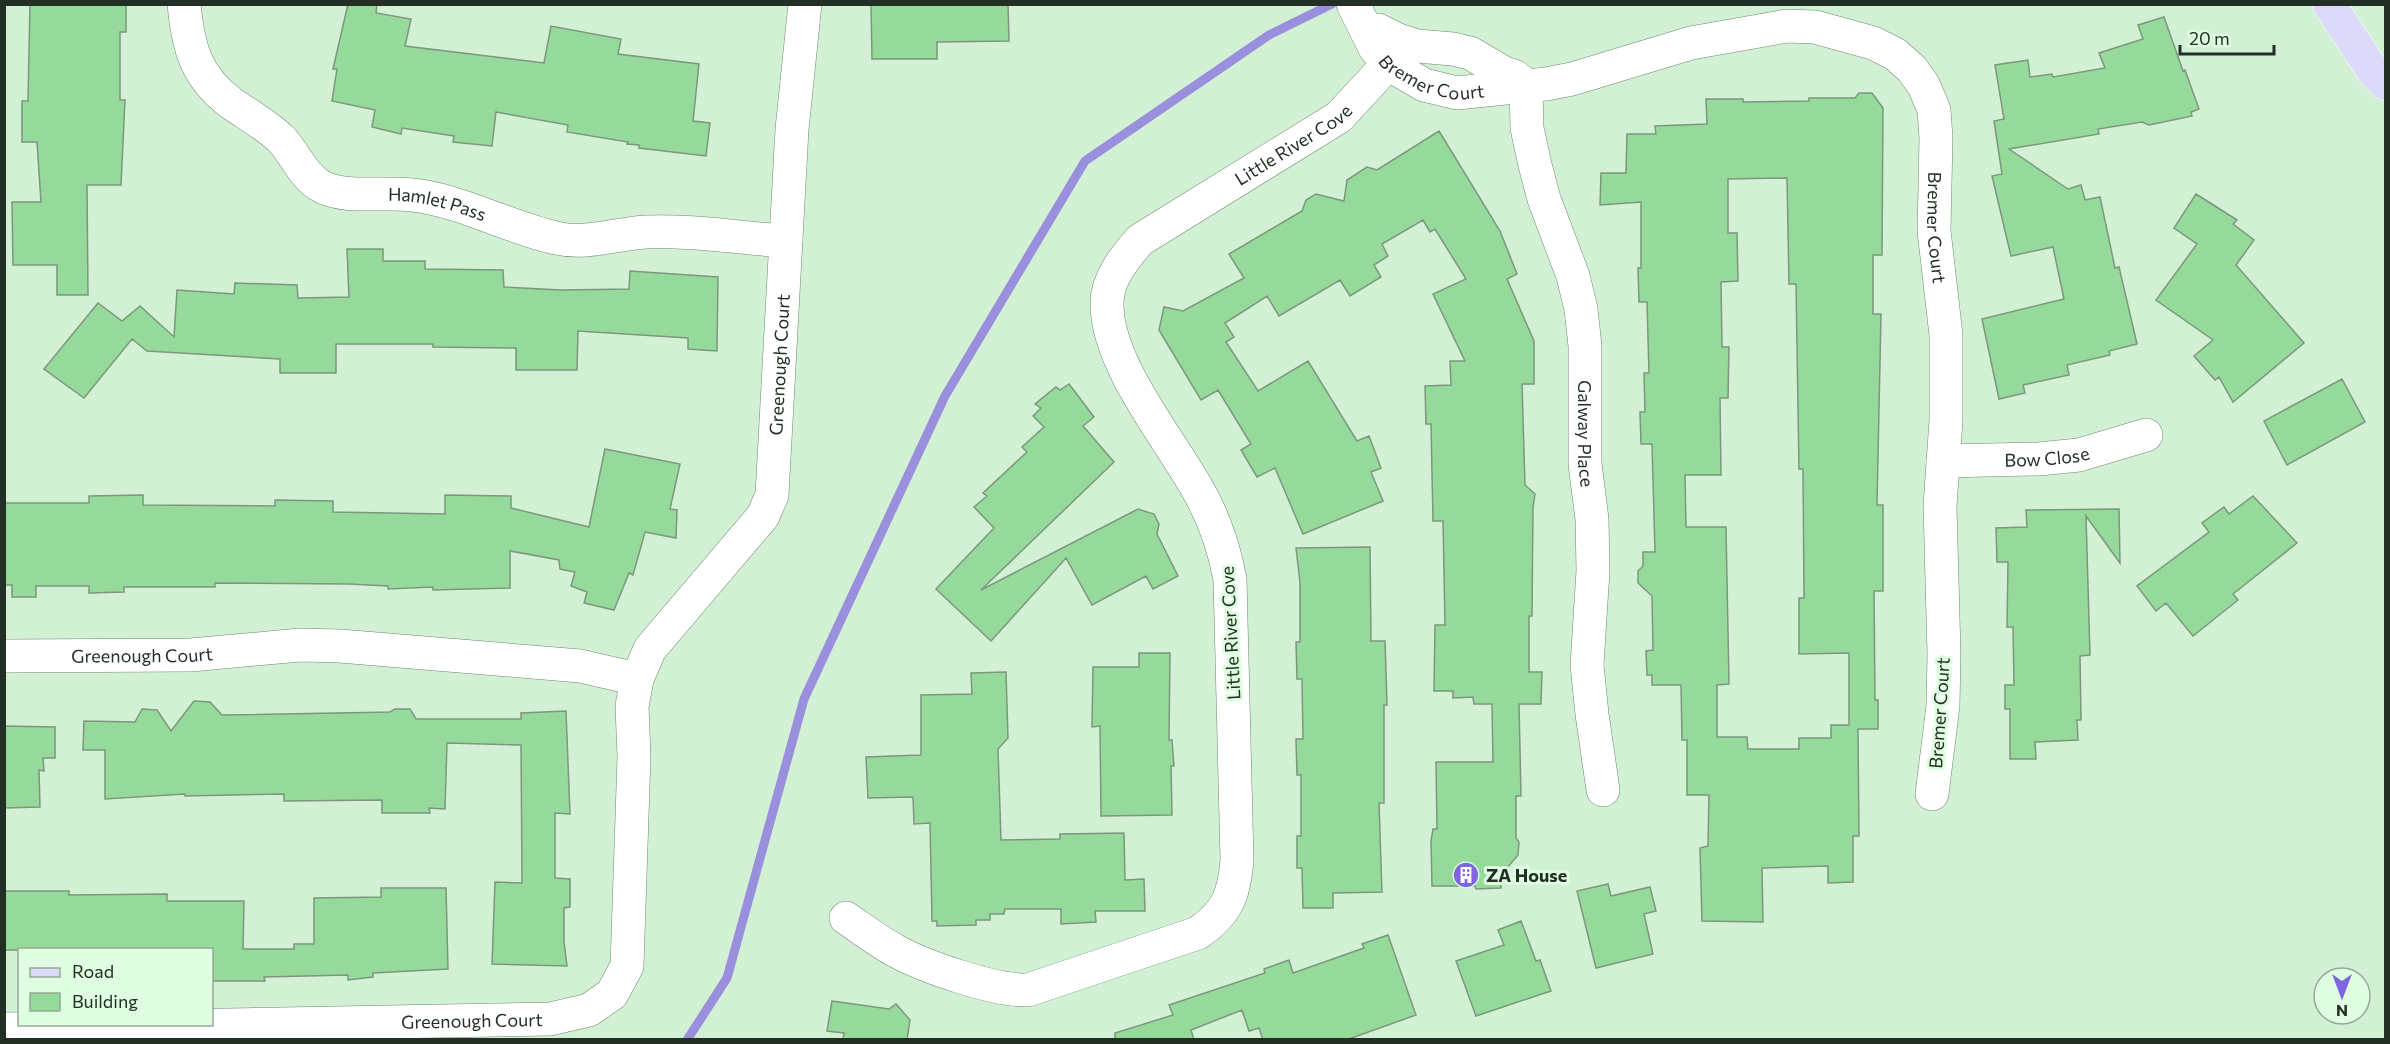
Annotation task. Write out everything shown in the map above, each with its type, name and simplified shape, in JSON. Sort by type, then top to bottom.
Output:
[{"type":"main road","points":[[2329,4],[2373,71],[2385,84]]},
{"type":"street","name":"Hamlet Pass","points":[[184,4],[188,41],[205,79],[229,102],[258,120],[283,141],[299,166],[319,185],[342,192],[412,195],[453,203],[556,238],[579,241],[644,232],[786,241]]},
{"type":"street","name":"Greenough Court","points":[[213,1025],[550,1019],[589,1010],[612,994],[627,966],[634,757],[632,706],[637,679],[650,649],[763,516],[772,495],[792,129],[805,4]]},
{"type":"street","name":"Bremer Court","points":[[1356,13],[1424,84],[1457,93],[1526,84],[1546,84],[1572,79],[1691,43],[1787,26],[1815,27],[1873,43],[1895,54],[1912,69],[1924,86],[1934,110],[1936,138],[1934,231],[1946,335],[1940,506],[1944,644],[1943,706],[1932,794]]},
{"type":"street","name":"Little River Cove","points":[[846,918],[897,952],[994,986],[1011,990],[1028,990],[1198,933],[1215,921],[1228,902],[1235,883],[1237,860],[1230,579],[1224,548],[1199,490],[1127,373],[1114,347],[1108,325],[1106,301],[1111,282],[1122,260],[1140,240],[1339,117],[1393,52]]},
{"type":"street","name":"Galway Place","points":[[1526,84],[1527,128],[1534,165],[1544,199],[1573,276],[1581,309],[1586,346],[1585,464],[1592,519],[1593,571],[1587,665],[1604,790]]},
{"type":"street","name":"Bow Close","points":[[1943,461],[2039,459],[2079,455],[2146,435]]},
{"type":"street","name":"Greenough Court","points":[[4,656],[191,655],[300,645],[340,646],[580,666],[637,679]]},
{"type":"street","name":"Greenough Court","points":[[4,1029],[168,1026]]},
{"type":"building","points":[[30,4],[126,4],[126,32],[120,32],[120,100],[125,100],[121,185],[87,185],[88,295],[57,295],[57,265],[13,265],[12,202],[41,202],[37,142],[22,142],[22,101],[28,101]]},
{"type":"building","points":[[348,4],[377,4],[376,13],[411,19],[405,46],[544,63],[551,26],[621,39],[618,54],[699,64],[693,121],[710,123],[706,156],[639,148],[639,145],[627,144],[628,142],[567,132],[568,125],[496,112],[492,146],[453,142],[454,136],[402,128],[401,134],[372,127],[375,110],[332,101],[337,69],[333,69]]},
{"type":"building","points":[[871,4],[1008,4],[1009,41],[937,42],[937,59],[872,59]]},
{"type":"building","points":[[2164,17],[2199,109],[2191,112],[2192,116],[2149,125],[2142,122],[2098,129],[2099,134],[2009,149],[2068,189],[2081,185],[2085,200],[2100,197],[2115,268],[2119,267],[2137,344],[2109,351],[2110,355],[2067,365],[2069,375],[2023,385],[2025,393],[1999,399],[1982,319],[2064,299],[2053,247],[2011,256],[1992,176],[2002,174],[1994,121],[2004,119],[1995,65],[2028,60],[2030,77],[2052,74],[2053,77],[2105,68],[2099,53],[2143,39],[2138,25]]},
{"type":"building","points":[[1859,93],[1872,93],[1883,108],[1882,255],[1873,255],[1873,314],[1881,314],[1877,505],[1883,505],[1883,591],[1874,591],[1875,700],[1878,700],[1878,729],[1858,729],[1859,836],[1853,836],[1853,882],[1828,883],[1828,866],[1762,868],[1763,922],[1702,921],[1700,848],[1708,846],[1709,795],[1687,795],[1687,740],[1682,740],[1681,685],[1652,685],[1652,675],[1647,675],[1646,651],[1653,650],[1652,596],[1638,583],[1638,571],[1643,566],[1643,552],[1655,552],[1652,444],[1641,444],[1640,412],[1645,412],[1644,373],[1649,373],[1647,302],[1639,302],[1641,202],[1600,205],[1601,173],[1626,173],[1627,134],[1656,134],[1655,126],[1707,124],[1706,99],[1743,99],[1743,102],[1855,98]],"holes":[[[1787,178],[1789,284],[1796,284],[1799,469],[1803,469],[1804,598],[1799,598],[1799,654],[1849,653],[1849,725],[1831,725],[1831,738],[1799,738],[1799,749],[1748,749],[1747,737],[1717,737],[1717,685],[1729,684],[1726,527],[1686,527],[1685,475],[1721,475],[1720,398],[1728,398],[1729,347],[1722,347],[1721,282],[1738,281],[1737,233],[1728,233],[1728,179]]]},
{"type":"building","points":[[1439,131],[1500,231],[1517,274],[1507,279],[1534,341],[1534,384],[1522,384],[1525,485],[1535,494],[1532,616],[1529,616],[1529,672],[1542,672],[1541,704],[1519,704],[1521,796],[1516,796],[1518,855],[1501,875],[1501,888],[1432,886],[1431,841],[1433,829],[1437,829],[1436,762],[1493,762],[1492,704],[1474,704],[1473,697],[1453,698],[1453,691],[1434,691],[1435,625],[1445,625],[1443,521],[1433,521],[1431,424],[1426,424],[1425,386],[1451,385],[1450,361],[1465,361],[1433,294],[1466,279],[1435,229],[1430,232],[1423,220],[1382,244],[1388,256],[1374,265],[1381,277],[1350,296],[1340,280],[1279,316],[1267,296],[1225,323],[1234,337],[1226,342],[1258,391],[1308,361],[1357,441],[1369,436],[1381,468],[1371,472],[1383,501],[1303,534],[1275,468],[1257,477],[1241,450],[1251,444],[1218,390],[1201,400],[1159,330],[1164,307],[1183,311],[1244,278],[1229,254],[1302,211],[1306,200],[1316,194],[1344,201],[1347,180],[1367,167],[1377,170]]},
{"type":"building","points":[[2196,194],[2237,220],[2233,224],[2254,240],[2236,265],[2304,343],[2233,402],[2219,377],[2215,380],[2194,356],[2213,340],[2156,300],[2197,244],[2174,228]]},
{"type":"building","points":[[347,249],[383,249],[383,261],[425,261],[425,269],[503,270],[504,287],[561,290],[629,289],[630,271],[718,277],[717,351],[688,349],[688,338],[578,331],[577,370],[516,370],[516,348],[433,347],[433,344],[336,344],[336,373],[280,373],[280,359],[147,351],[132,339],[84,398],[44,369],[98,303],[122,321],[140,306],[174,337],[177,290],[234,294],[235,283],[297,285],[298,298],[349,297]]},
{"type":"building","points":[[2342,379],[2365,422],[2287,465],[2264,421]]},
{"type":"building","points":[[1069,384],[1094,417],[1083,426],[1114,462],[981,590],[1138,509],[1154,514],[1159,524],[1157,534],[1178,576],[1153,589],[1146,576],[1092,605],[1066,558],[991,641],[936,589],[994,528],[974,507],[987,496],[983,493],[1027,452],[1022,447],[1044,427],[1033,416],[1041,408],[1035,404],[1056,387],[1060,390]]},
{"type":"building","points":[[605,449],[680,464],[670,509],[677,510],[676,538],[645,532],[633,575],[629,573],[614,610],[584,603],[587,592],[571,586],[575,572],[560,569],[559,560],[510,551],[510,588],[433,590],[433,587],[388,589],[388,586],[349,584],[215,583],[215,587],[124,587],[124,592],[89,593],[89,586],[36,586],[36,597],[12,597],[12,585],[4,585],[4,503],[89,503],[89,496],[143,495],[143,505],[275,506],[275,500],[333,501],[333,512],[445,514],[445,495],[511,496],[511,508],[589,527]]},
{"type":"building","points":[[2253,496],[2297,543],[2233,594],[2238,600],[2193,636],[2166,603],[2156,611],[2137,586],[2209,532],[2202,523],[2224,507],[2229,514]]},
{"type":"building","points":[[2119,509],[2120,563],[2086,516],[2090,655],[2080,656],[2081,720],[2077,720],[2078,740],[2035,742],[2036,759],[2010,759],[2010,709],[2005,709],[2005,685],[2014,685],[2013,627],[2007,627],[2008,562],[1997,562],[1996,528],[2027,527],[2026,510]]},
{"type":"building","points":[[1370,547],[1371,641],[1385,641],[1387,705],[1384,705],[1384,803],[1379,803],[1382,892],[1333,893],[1333,908],[1303,908],[1302,868],[1297,868],[1297,836],[1301,836],[1301,775],[1297,775],[1296,739],[1303,739],[1302,679],[1297,679],[1296,642],[1300,642],[1300,582],[1296,548]]},
{"type":"building","points":[[1139,653],[1170,653],[1169,740],[1172,740],[1174,766],[1171,766],[1172,815],[1101,816],[1100,726],[1092,727],[1093,667],[1139,667]]},
{"type":"building","points":[[1006,672],[1008,738],[998,749],[1001,840],[1060,839],[1060,834],[1124,833],[1125,880],[1144,879],[1145,911],[1095,911],[1096,922],[1061,924],[1061,909],[1005,909],[1004,914],[990,914],[990,920],[976,920],[976,925],[937,926],[937,921],[932,921],[930,823],[914,824],[913,797],[868,798],[866,757],[921,755],[921,695],[972,694],[971,673]]},
{"type":"building","points":[[194,701],[210,702],[222,715],[390,712],[395,709],[410,709],[416,719],[521,719],[521,713],[566,711],[570,814],[555,813],[555,878],[570,879],[570,907],[564,908],[567,966],[492,964],[495,882],[522,883],[521,745],[447,743],[445,809],[429,808],[430,813],[382,813],[382,800],[284,801],[284,794],[185,796],[185,794],[105,799],[105,750],[83,750],[84,721],[135,722],[142,709],[157,710],[171,731]]},
{"type":"building","points":[[4,726],[55,727],[55,758],[43,758],[44,771],[39,770],[40,807],[4,808]]},
{"type":"building","points":[[1608,884],[1611,896],[1650,887],[1656,911],[1644,914],[1653,954],[1596,968],[1577,891]]},
{"type":"building","points":[[381,888],[446,888],[448,969],[373,973],[373,977],[348,980],[348,975],[264,977],[265,981],[213,981],[213,948],[18,948],[18,950],[4,950],[4,891],[69,891],[69,895],[167,894],[167,901],[244,901],[243,949],[294,949],[294,944],[314,944],[314,898],[381,897]]},
{"type":"building","points":[[1521,921],[1536,961],[1540,960],[1551,991],[1476,1016],[1456,961],[1504,945],[1498,930]]},
{"type":"building","points":[[1388,935],[1416,1015],[1346,1040],[1263,1040],[1259,1028],[1249,1031],[1242,1010],[1191,1030],[1194,1040],[1115,1040],[1115,1033],[1173,1015],[1169,1005],[1265,973],[1264,969],[1289,960],[1293,973],[1364,948],[1362,944]]},
{"type":"building","points":[[832,1001],[889,1009],[896,1004],[910,1020],[907,1040],[843,1040],[844,1033],[827,1031]]},
{"type":"waterway","points":[[687,1040],[727,978],[804,699],[945,396],[1085,161],[1269,35],[1332,4]]},
{"type":"place","name":"ZA House","points":[[1466,875]]}]
